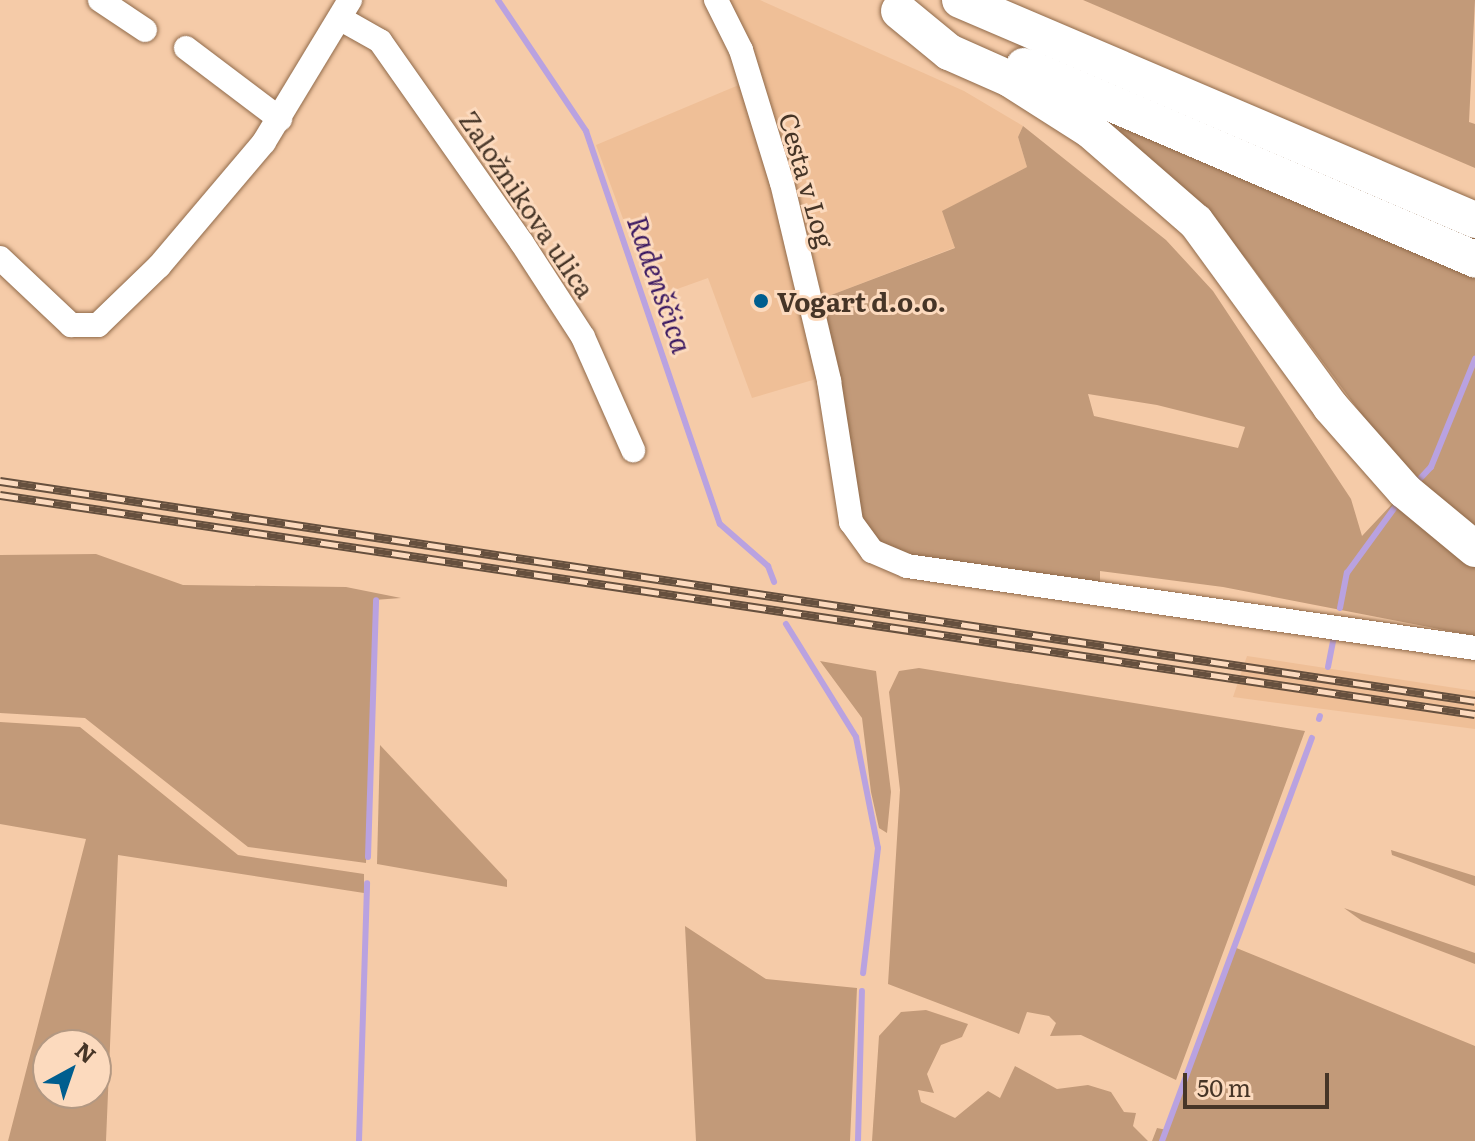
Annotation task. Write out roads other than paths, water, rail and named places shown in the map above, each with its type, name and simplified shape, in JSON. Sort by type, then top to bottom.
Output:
[{"type":"highway","points":[[960,0],[1475,220]]},
{"type":"highway","points":[[887,5],[1475,259]]},
{"type":"highway","points":[[887,5],[949,52],[1010,79],[1090,130],[1196,222],[1330,406],[1405,491],[1475,549]]},
{"type":"street","points":[[100,0],[145,30]]},
{"type":"street","name":"Cesta v Log","points":[[716,0],[741,50],[793,225],[829,381],[851,522],[883,558],[1475,648]]},
{"type":"street","name":"Založnikova ulica","points":[[0,258],[71,325],[98,325],[159,266],[280,119],[344,6],[380,41],[522,243],[583,337],[633,450]]},
{"type":"street","points":[[186,48],[280,119]]},
{"type":"waterway","name":"Radenščica","points":[[498,0],[586,131],[720,524],[768,566],[774,582]]},
{"type":"waterway","points":[[1416,483],[1431,467],[1475,359]]},
{"type":"waterway","points":[[1340,608],[1347,573],[1398,503]]},
{"type":"waterway","points":[[368,857],[376,600]]},
{"type":"waterway","name":"Radenščica","points":[[786,624],[856,737],[878,848],[863,973]]},
{"type":"waterway","points":[[1328,667],[1334,637]]},
{"type":"waterway","points":[[1162,1141],[1312,738]]},
{"type":"waterway","points":[[359,1141],[367,883]]},
{"type":"waterway","name":"Radenščica","points":[[858,1141],[862,991]]},
{"type":"railway","points":[[0,481],[1475,701]]},
{"type":"railway","points":[[0,495],[1475,714]]},
{"type":"place","name":"Vogart d.o.o.","points":[[761,301]]}]
